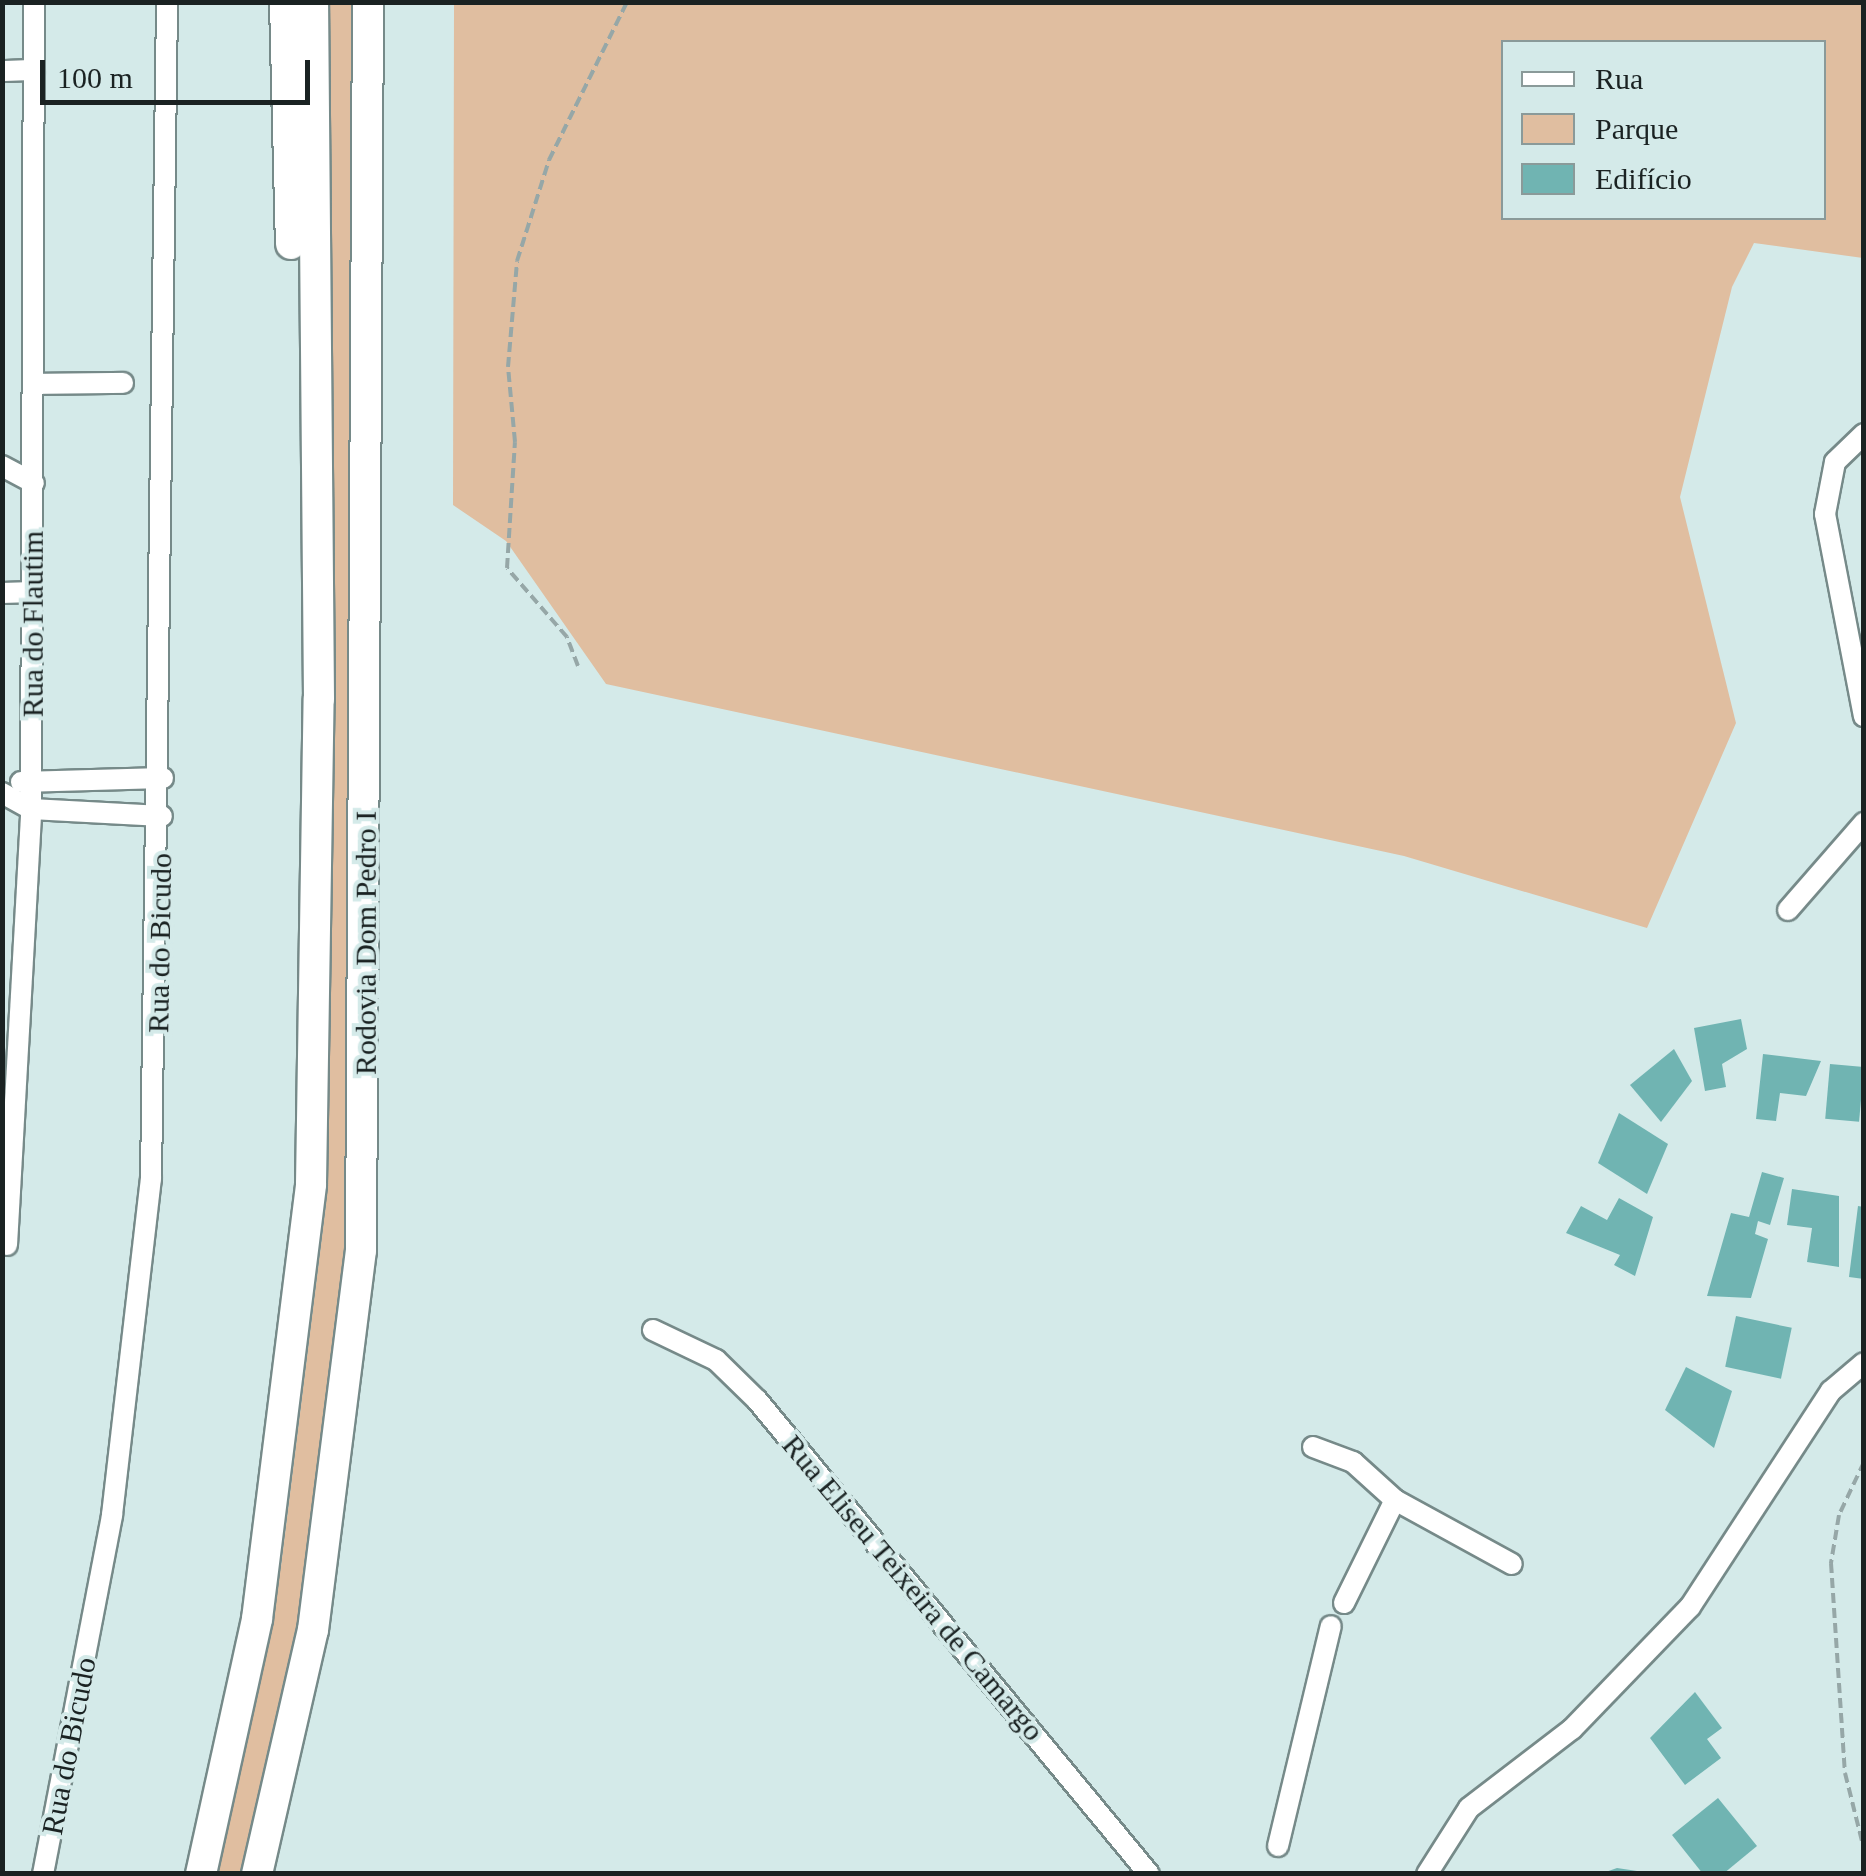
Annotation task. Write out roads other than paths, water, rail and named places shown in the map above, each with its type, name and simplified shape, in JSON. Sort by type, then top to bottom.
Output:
[{"type":"highway","points":[[286,2],[291,272],[316,508]]},
{"type":"highway","name":"Rodovia Dom Pedro I","points":[[201,1874],[257,1619],[304,1276],[318,908],[313,2]]},
{"type":"highway","name":"Rodovia Dom Pedro I","points":[[257,1874],[316,1611],[361,1251],[368,2]]},
{"type":"highway","points":[[368,338],[388,2]]},
{"type":"street","name":"Rua do Flautim","points":[[8,1245],[8,1172],[32,777],[34,2]]},
{"type":"street","name":"Rua do Bicudo","points":[[43,1874],[95,1616],[141,1302],[163,778],[168,2]]},
{"type":"street","points":[[2,70],[34,70]]},
{"type":"street","points":[[36,384],[123,383]]},
{"type":"street","points":[[1864,434],[1835,462],[1825,514],[1864,716]]},
{"type":"street","points":[[2,466],[34,483]]},
{"type":"street","points":[[2,593],[33,592]]},
{"type":"street","points":[[2,792],[32,777],[163,778]]},
{"type":"street","points":[[2,792],[31,808],[162,816]]},
{"type":"street","points":[[1788,910],[1864,824]]},
{"type":"street","name":"Rua Eliseu Teixeira de Camargo","points":[[653,1330],[716,1360],[757,1400],[1149,1874]]},
{"type":"street","points":[[1427,1874],[1469,1808],[1572,1729],[1680,1619],[1830,1391],[1864,1363]]},
{"type":"street","points":[[1313,1447],[1353,1462],[1395,1500],[1512,1564]]},
{"type":"street","points":[[1344,1603],[1395,1500]]},
{"type":"street","points":[[1278,1846],[1331,1626]]}]
